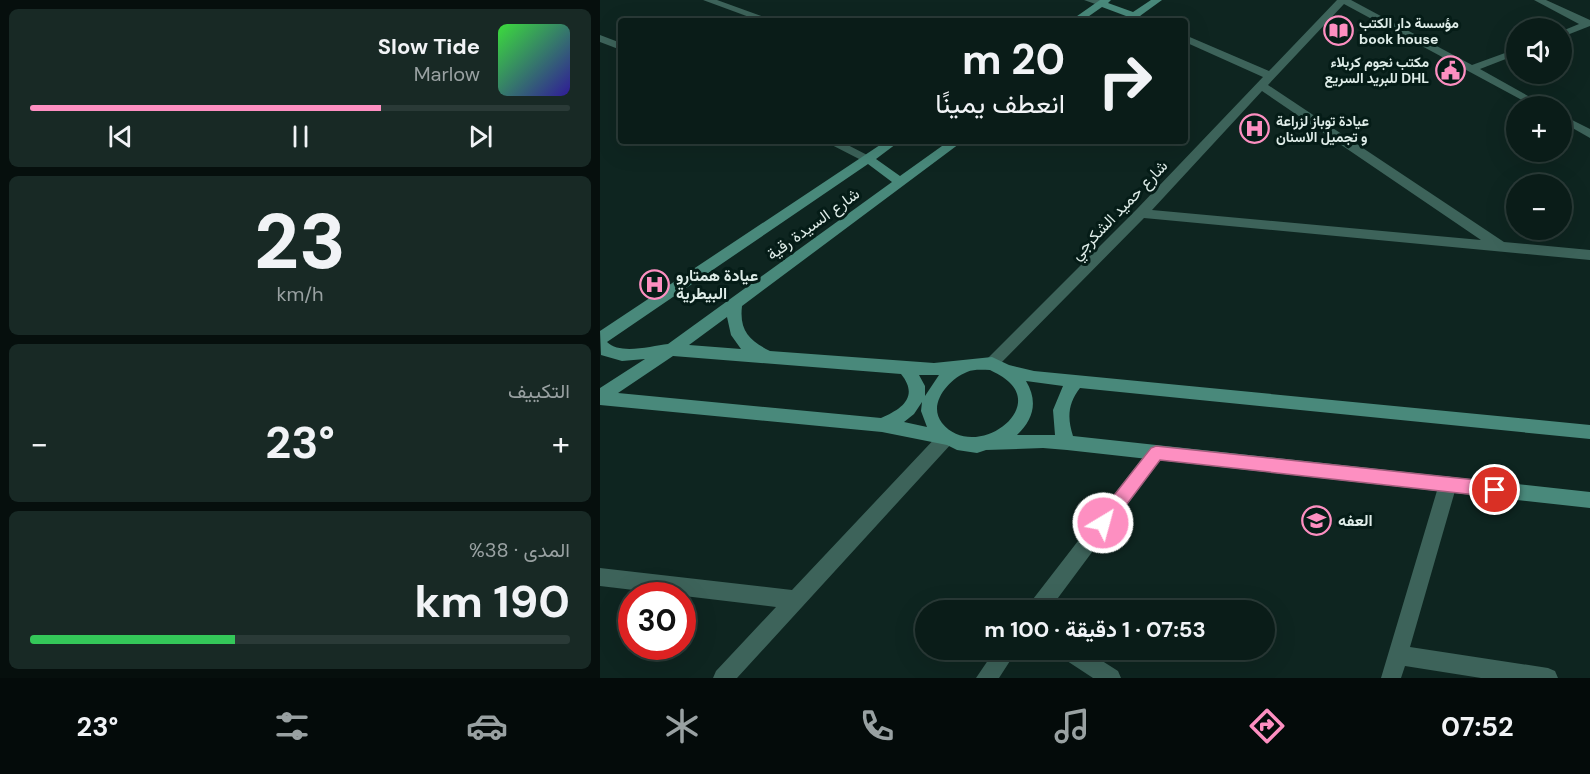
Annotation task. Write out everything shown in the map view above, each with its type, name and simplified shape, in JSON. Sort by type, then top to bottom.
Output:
[{"type":"main road","points":[[1080,18],[1104,2],[1130,18],[1157,0]]},
{"type":"main road","name":"شارع السيدة رقية","points":[[600,339],[889,144]]},
{"type":"main road","name":"شارع السيدة رقية","points":[[600,397],[670,350],[953,144]]},
{"type":"main road","points":[[867,158],[900,182]]},
{"type":"main road","points":[[735,302],[734,327],[739,338],[748,348],[776,358]]},
{"type":"main road","points":[[600,345],[606,351],[622,355],[670,350],[905,368],[934,369],[992,363],[1034,377],[1590,432]]},
{"type":"main road","points":[[946,438],[933,424],[929,406],[935,388],[948,374],[967,365]]},
{"type":"main road","points":[[882,425],[900,418],[912,406],[918,392],[915,378],[905,368]]},
{"type":"main road","points":[[988,444],[1005,436],[1018,424],[1025,410],[1026,395],[1021,381],[1011,371]]},
{"type":"main road","points":[[1067,443],[1062,432],[1060,410],[1063,399],[1076,381]]},
{"type":"main road","points":[[600,397],[882,425],[946,438],[966,445],[1043,441],[1067,443],[1590,500]]},
{"type":"street","points":[[708,0],[761,18]]},
{"type":"street","points":[[1089,0],[1104,2]]},
{"type":"street","points":[[1343,0],[1521,96]]},
{"type":"street","name":"شارع حميد الشكرجي","points":[[992,363],[1141,213],[1343,0]]},
{"type":"street","points":[[1539,0],[1589,24]]},
{"type":"street","points":[[1572,30],[1589,24]]},
{"type":"street","points":[[600,38],[618,46]]},
{"type":"street","points":[[1188,40],[1266,80],[1503,248]]},
{"type":"street","points":[[1471,69],[1506,56]]},
{"type":"street","points":[[1572,124],[1590,134]]},
{"type":"street","points":[[837,144],[867,158]]},
{"type":"street","points":[[1141,213],[1590,255]]},
{"type":"street","points":[[727,677],[795,600],[946,438]]},
{"type":"street","points":[[1045,600],[1156,453]]},
{"type":"street","points":[[1390,678],[1448,484]]},
{"type":"street","points":[[600,577],[795,600]]},
{"type":"street","points":[[1397,655],[1548,678]]},
{"type":"street","points":[[986,678],[1000,660]]},
{"type":"street","points":[[1083,660],[1111,678]]},
{"type":"place","name":"مؤسسة دار الكتب book house","points":[[1338,31]]},
{"type":"place","name":"مكتب نجوم كربلاء للبريد السريع DHL","points":[[1450,70]]},
{"type":"place","name":"عيادة توباز لزراعة و تجميل الاسنان","points":[[1255,129]]},
{"type":"place","name":"عيادة همتارو البيطرية","points":[[655,284]]},
{"type":"place","name":"العفه","points":[[1317,520]]},
{"type":"route","points":[[1103,523],[1156,453],[1495,490]]}]
